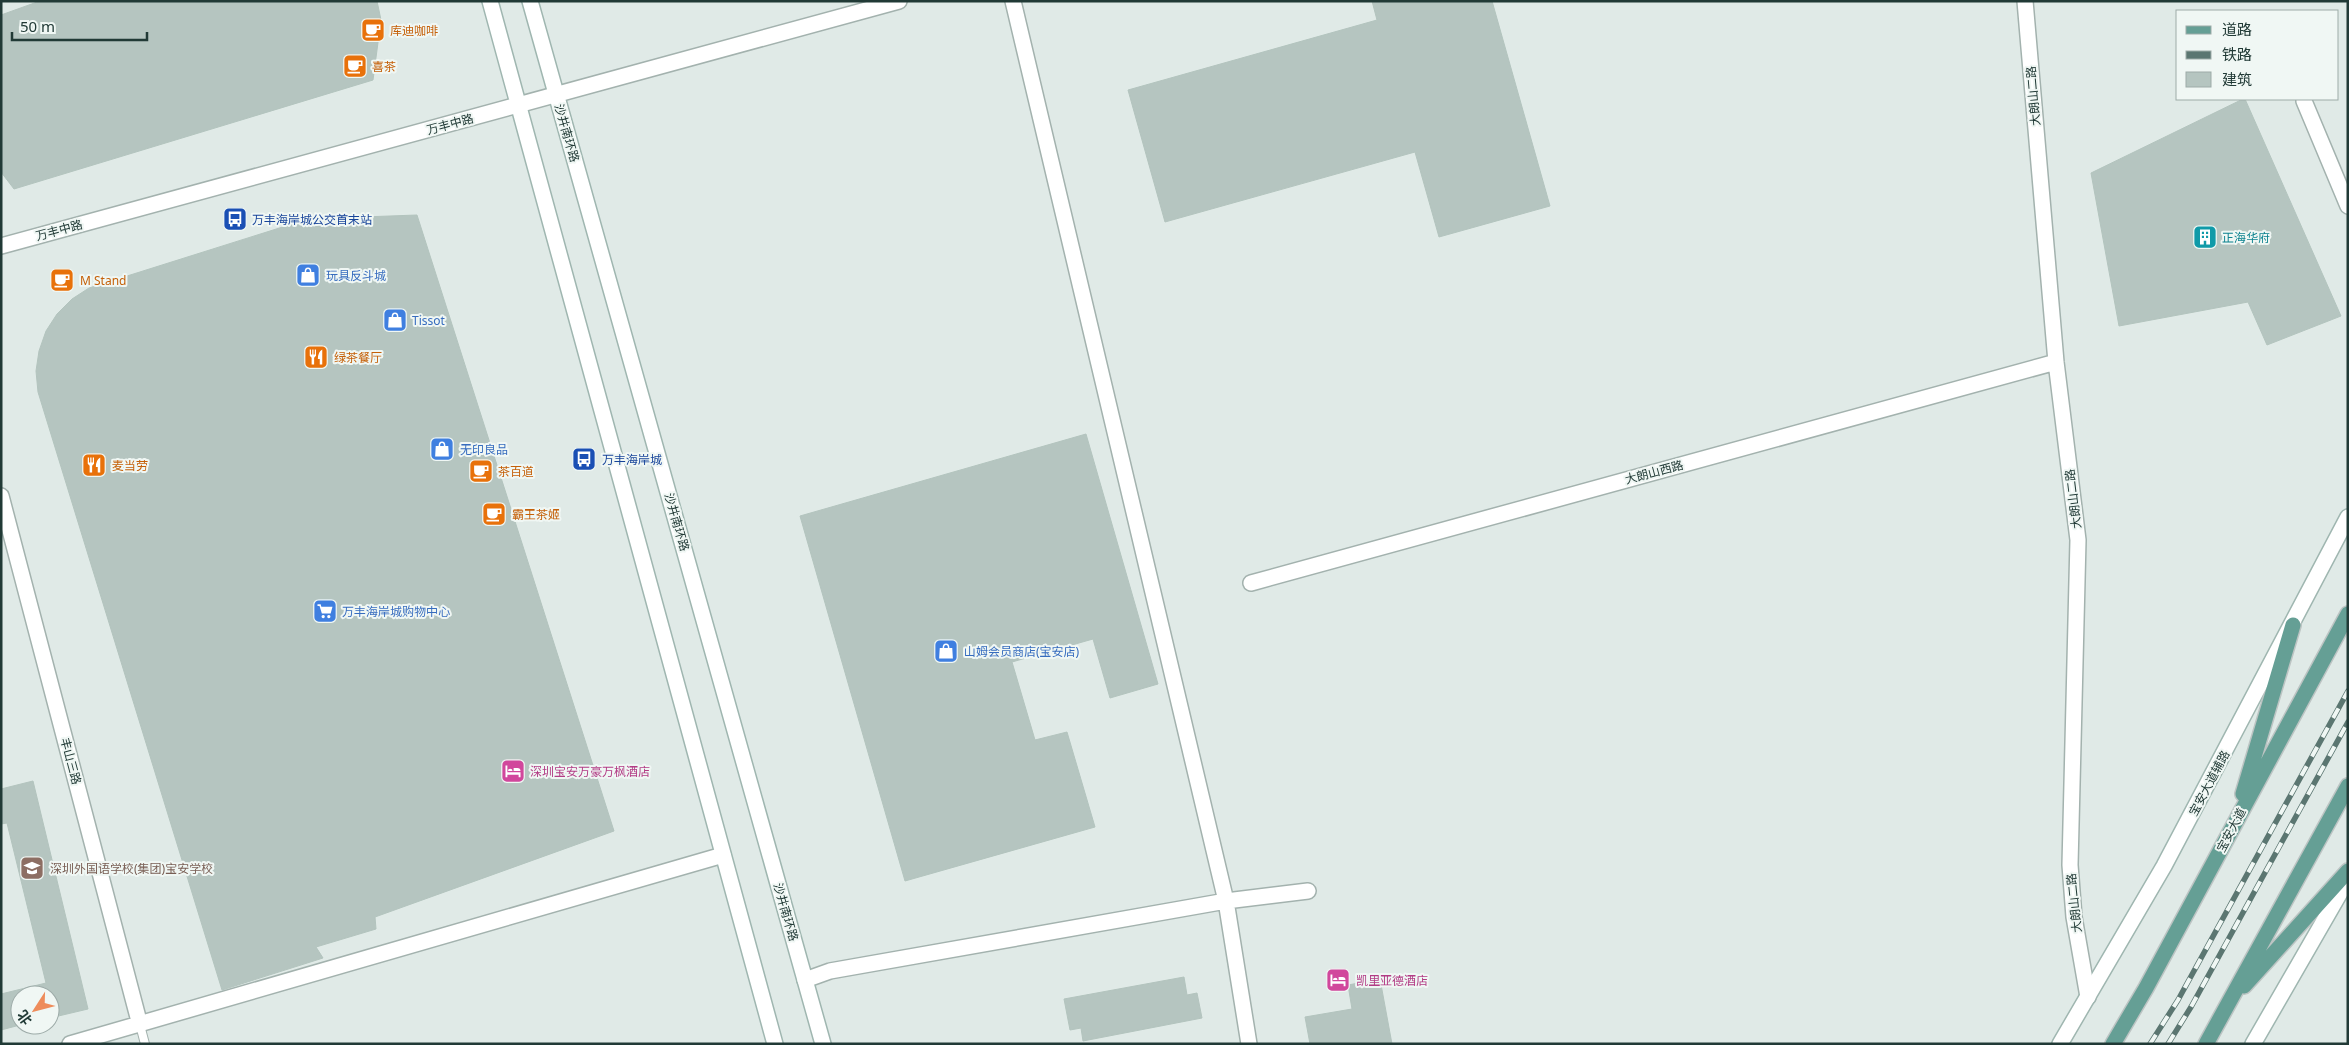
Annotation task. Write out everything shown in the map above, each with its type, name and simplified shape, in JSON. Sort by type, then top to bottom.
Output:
[{"type":"main road","name":"宝安大道","points":[[2113,1044],[2146,988],[2348,614]]},
{"type":"main road","points":[[2235,824],[2293,625]]},
{"type":"main road","points":[[2206,1044],[2348,786]]},
{"type":"main road","points":[[2227,1006],[2348,871]]},
{"type":"street","points":[[490,1],[775,1044]]},
{"type":"street","name":"沙井南环路","points":[[530,1],[823,1044]]},
{"type":"street","name":"万丰中路","points":[[1,246],[899,1]]},
{"type":"street","points":[[1013,1],[1226,901],[1249,1044]]},
{"type":"street","name":"大朗山二路","points":[[2026,1],[2056,362],[2078,540],[2070,865],[2074,917],[2088,997]]},
{"type":"street","points":[[2304,101],[2348,206]]},
{"type":"street","name":"大朗山西路","points":[[1252,583],[2056,362]]},
{"type":"street","name":"丰山三路","points":[[1,496],[140,1025]]},
{"type":"street","name":"宝安大道辅路","points":[[2060,1044],[2164,866],[2293,625],[2348,517]]},
{"type":"street","points":[[70,1044],[723,855]]},
{"type":"street","points":[[2253,1044],[2348,879]]},
{"type":"street","points":[[805,980],[830,971],[1226,901],[1308,891]]},
{"type":"lane","points":[[140,1025],[145,1044]]},
{"type":"building","points":[[40,1],[377,1],[381,20],[373,80],[14,189],[1,172],[1,15]]},
{"type":"building","points":[[1372,1],[1492,1],[1550,206],[1439,237],[1415,152],[1165,222],[1128,90],[1377,20]]},
{"type":"building","name":"正海华府","points":[[2241,100],[2245,100],[2341,316],[2267,345],[2248,302],[2119,326],[2091,173]]},
{"type":"building","name":"万丰海岸城购物中心","points":[[417,215],[614,831],[375,917],[376,929],[316,947],[323,958],[222,990],[38,392],[36,371],[39,351],[46,331],[57,314],[72,299],[89,288],[308,219]]},
{"type":"building","name":"山姆会员商店(宝安店)","points":[[1086,434],[1158,684],[1110,698],[1093,639],[1012,662],[1035,740],[1067,732],[1095,827],[905,881],[800,516]]},
{"type":"building","points":[[33,781],[88,1009],[60,1016],[60,985],[38,985],[46,983],[7,823],[1,824],[1,789]]},
{"type":"building","points":[[1184,977],[1187,995],[1197,993],[1202,1018],[1083,1041],[1081,1028],[1070,1030],[1064,999]]},
{"type":"building","points":[[1380,979],[1392,1044],[1310,1044],[1305,1017],[1352,1009],[1348,985]]},
{"type":"building","points":[[10,992],[10,1028],[1,1030],[1,994]]},
{"type":"railway","points":[[2150,1044],[2178,1000],[2348,691]]},
{"type":"railway","points":[[2168,1044],[2191,1007],[2348,722]]},
{"type":"place","name":"库迪咖啡","points":[[373,30]]},
{"type":"place","name":"喜茶","points":[[355,66]]},
{"type":"place","name":"万丰海岸城公交首末站","points":[[235,219]]},
{"type":"place","name":"正海华府","points":[[2205,237]]},
{"type":"place","name":"玩具反斗城","points":[[308,275]]},
{"type":"place","name":"M Stand","points":[[62,280]]},
{"type":"place","name":"Tissot","points":[[395,320]]},
{"type":"place","name":"绿茶餐厅","points":[[316,357]]},
{"type":"place","name":"无印良品","points":[[442,449]]},
{"type":"place","name":"万丰海岸城","points":[[584,459]]},
{"type":"place","name":"麦当劳","points":[[94,465]]},
{"type":"place","name":"茶百道","points":[[481,471]]},
{"type":"place","name":"霸王茶姬","points":[[494,514]]},
{"type":"place","name":"万丰海岸城购物中心","points":[[325,611]]},
{"type":"place","name":"山姆会员商店(宝安店)","points":[[946,651]]},
{"type":"place","name":"深圳宝安万豪万枫酒店","points":[[513,771]]},
{"type":"place","name":"深圳外国语学校(集团)宝安学校","points":[[32,868]]},
{"type":"place","name":"凯里亚德酒店","points":[[1338,980]]}]
